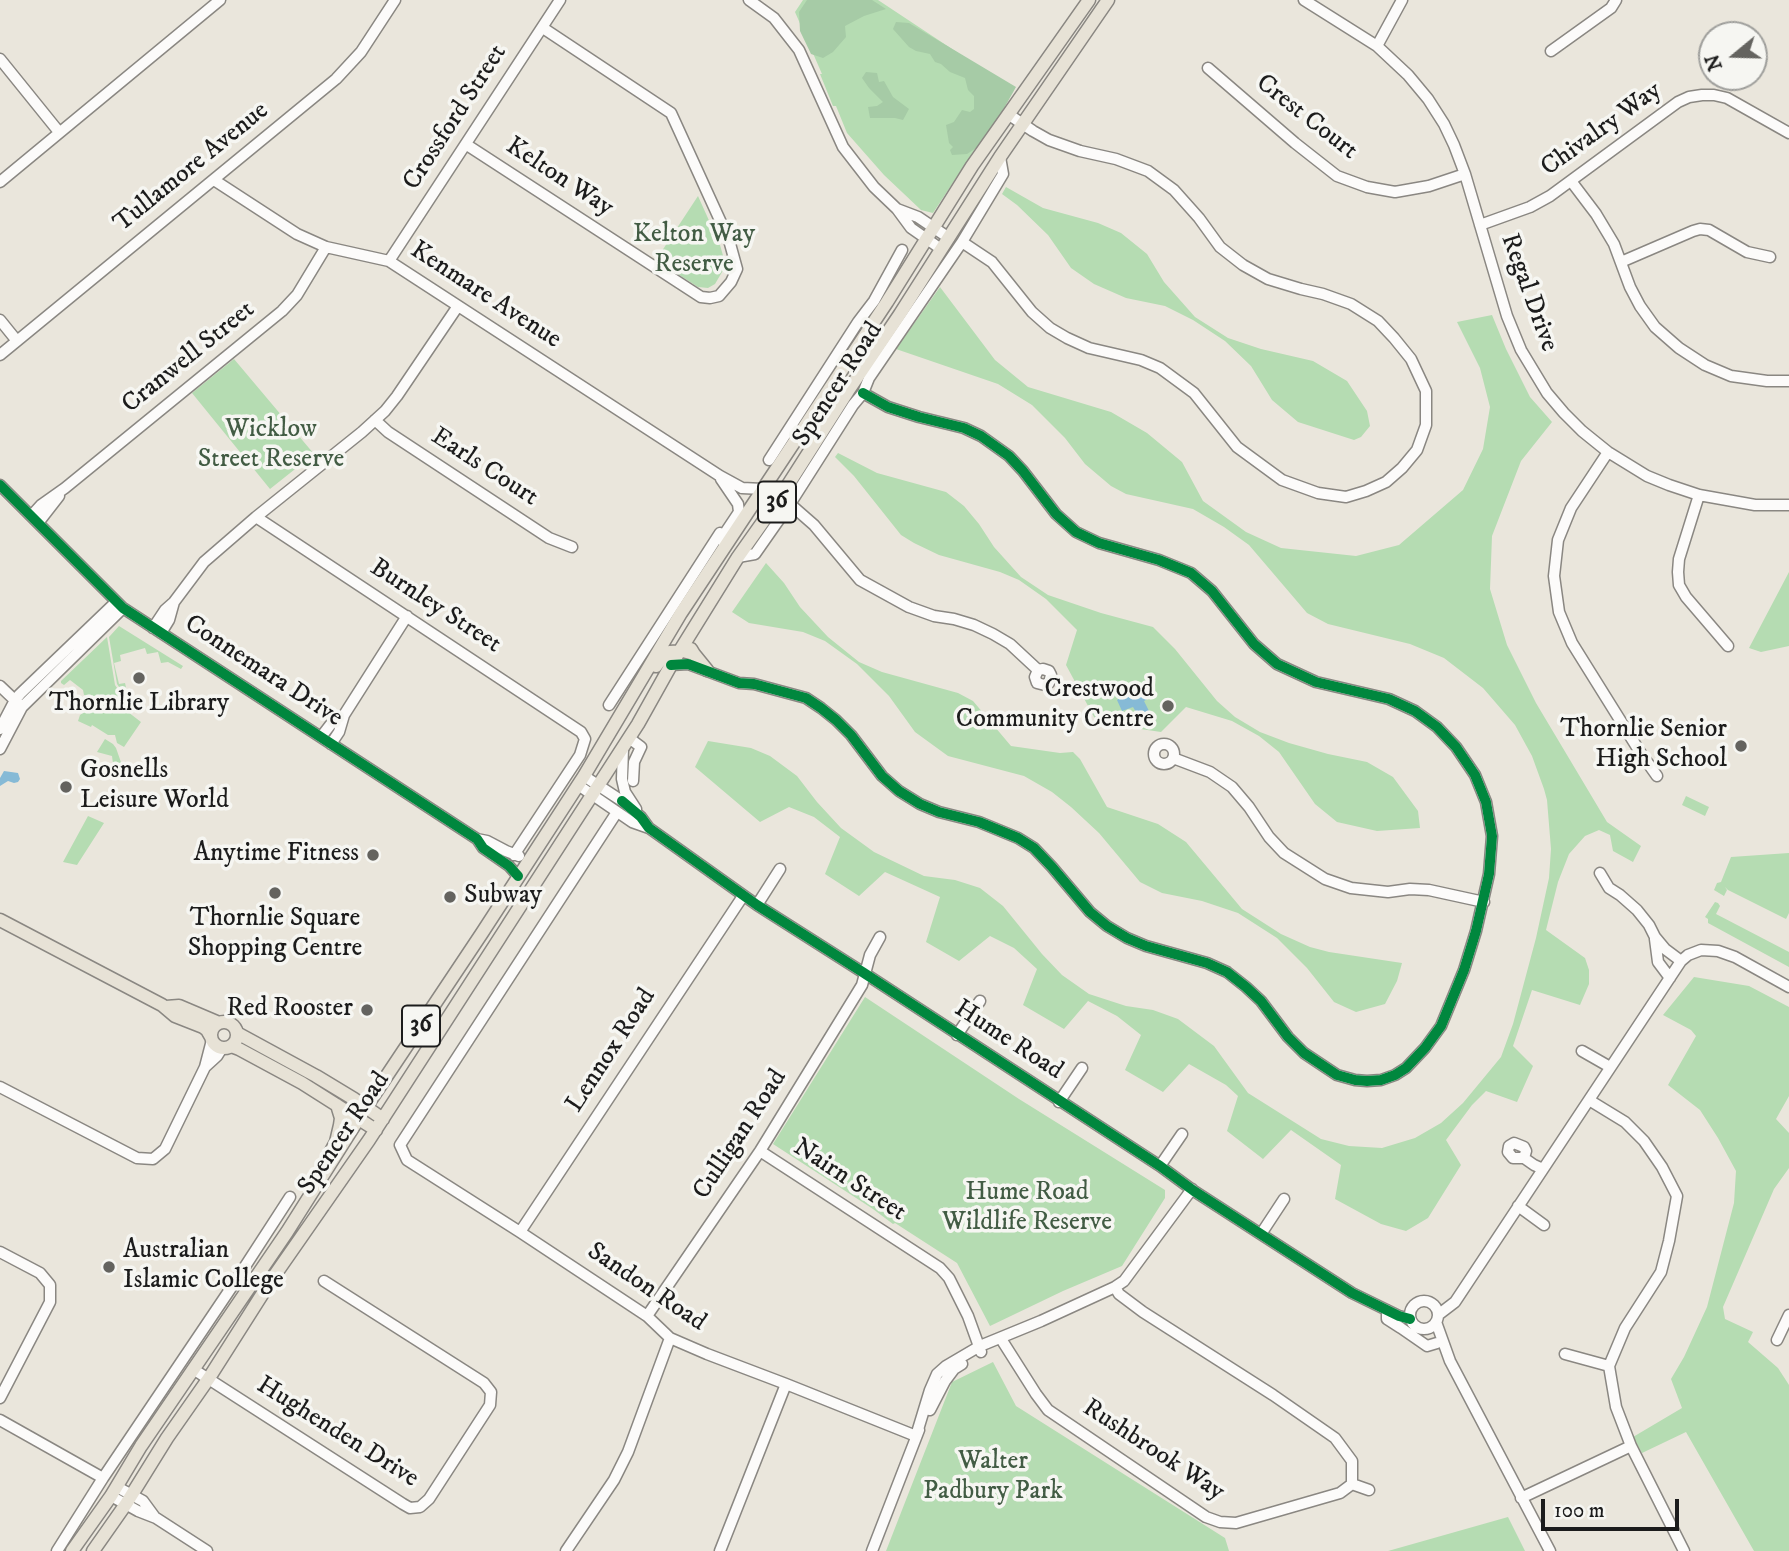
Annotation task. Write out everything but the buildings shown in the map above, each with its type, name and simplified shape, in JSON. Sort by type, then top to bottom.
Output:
[{"type":"main road","points":[[1044,63],[1046,70],[1051,69],[1098,3],[1106,0]]},
{"type":"main road","name":"Spencer Road","points":[[93,1551],[270,1282],[379,1125],[626,743],[738,556],[785,502],[1000,156],[1106,0]]},
{"type":"main road","name":"Spencer Road","points":[[72,1551],[286,1232],[581,781],[681,613],[692,586],[724,550],[840,371],[880,301],[926,239],[972,166],[1087,2]]},
{"type":"main road","points":[[692,586],[703,593],[708,592],[762,511],[785,502]]},
{"type":"main road","points":[[707,670],[691,649],[692,641],[729,585],[728,572]]},
{"type":"main road","points":[[606,738],[620,725],[659,660],[670,652],[694,654]]},
{"type":"main road","points":[[446,987],[459,985],[507,914],[522,903]]},
{"type":"main road","points":[[0,920],[166,1007],[175,1016],[203,1027],[219,1043],[302,1083],[337,1105],[363,1113]]},
{"type":"main road","points":[[166,1007],[179,1006],[219,1023]]},
{"type":"main road","points":[[219,1023],[232,1025],[236,1033],[235,1040],[219,1043],[212,1028],[219,1023]]},
{"type":"main road","points":[[236,1033],[316,1076],[379,1125]]},
{"type":"main road","points":[[274,1053],[275,1069]]},
{"type":"main road","points":[[323,1175],[322,1165],[336,1142],[339,1129],[341,1118],[337,1105]]},
{"type":"street","points":[[0,182],[220,0]]},
{"type":"street","name":"Tullamore Avenue","points":[[0,355],[323,90],[361,52],[395,0]]},
{"type":"street","name":"Crossford Street","points":[[389,261],[560,0]]},
{"type":"street","points":[[749,0],[774,18],[799,50],[843,147],[911,228],[941,249]]},
{"type":"street","name":"Regal Drive","points":[[1304,0],[1377,46],[1408,75],[1444,124],[1465,174],[1507,316],[1521,350],[1547,393],[1564,413],[1608,452],[1647,476],[1669,485],[1699,495],[1755,505],[1789,505]]},
{"type":"street","points":[[1377,46],[1402,0]]},
{"type":"street","points":[[1551,51],[1611,8],[1616,0]]},
{"type":"street","name":"Kelton Way","points":[[467,145],[701,298],[719,296],[731,282],[737,269],[729,240],[671,113],[543,28]]},
{"type":"street","points":[[0,59],[59,132]]},
{"type":"street","name":"Crest Court","points":[[1208,68],[1295,144],[1337,176],[1367,187],[1395,192],[1429,186],[1465,174]]},
{"type":"street","name":"Chivalry Way","points":[[1480,225],[1530,207],[1550,196],[1678,102],[1689,97],[1702,94],[1727,98],[1789,133]]},
{"type":"street","points":[[962,242],[992,262],[1032,312],[1050,328],[1089,348],[1141,360],[1160,368],[1194,393],[1237,447],[1282,480],[1318,493],[1346,497],[1386,482],[1417,450],[1426,425],[1426,391],[1411,359],[1378,321],[1351,304],[1268,279],[1243,265],[1220,247],[1174,190],[1148,171],[1049,139],[1008,114]]},
{"type":"street","name":"Spencer Road","points":[[785,502],[863,393],[875,369],[962,242],[1003,174],[1000,156]]},
{"type":"street","name":"Kenmare Avenue","points":[[214,180],[298,234],[326,247],[389,261],[720,476],[742,488],[763,489]]},
{"type":"street","points":[[1571,181],[1614,244],[1630,287],[1655,327],[1679,348],[1705,365],[1731,376],[1789,381]]},
{"type":"street","points":[[897,209],[918,217],[949,238]]},
{"type":"street","points":[[1621,262],[1700,229],[1709,230],[1747,251],[1770,257]]},
{"type":"street","name":"Cranwell Street","points":[[34,519],[54,495],[282,311],[297,295],[326,247]]},
{"type":"street","name":"Spencer Road","points":[[769,460],[790,426],[880,301],[902,250]]},
{"type":"street","points":[[157,630],[165,610],[204,562],[375,420],[396,397],[458,306]]},
{"type":"street","points":[[0,320],[17,341]]},
{"type":"street","points":[[671,664],[688,664],[739,683],[754,684],[806,698],[851,735],[882,776],[899,791],[920,804],[939,812],[979,822],[1018,838],[1034,848],[1090,912],[1127,938],[1227,972],[1261,1001],[1287,1037],[1304,1053],[1338,1075],[1355,1080],[1381,1080],[1395,1075],[1415,1060],[1441,1026],[1464,970],[1484,902],[1492,836],[1486,802],[1475,775],[1457,747],[1437,727],[1415,711],[1389,699],[1316,682],[1277,664],[1254,644],[1212,591],[1191,573],[1159,559],[1098,543],[1076,532],[1056,514],[1016,464],[995,444],[964,428],[888,407],[863,393]]},
{"type":"street","name":"Earls Court","points":[[375,420],[388,432],[550,538],[572,547]]},
{"type":"street","name":"Spencer Road","points":[[790,426],[794,444]]},
{"type":"street","points":[[1608,452],[1571,508],[1558,540],[1554,576],[1559,612],[1572,643],[1657,776]]},
{"type":"street","name":"Kenmare Avenue","points":[[720,476],[738,504],[739,512],[725,533],[724,550]]},
{"type":"street","name":"Connemara Drive","points":[[0,485],[119,605],[477,839],[530,859]]},
{"type":"street","points":[[1699,495],[1679,559],[1679,585],[1728,646]]},
{"type":"street","points":[[785,502],[814,526],[860,580],[909,607],[974,625],[993,634],[1010,644],[1038,670]]},
{"type":"street","name":"Burnley Street","points":[[256,517],[581,732],[585,739]]},
{"type":"street","name":"Spencer Road","points":[[609,705],[692,586],[720,533]]},
{"type":"street","points":[[0,729],[19,704],[119,605]]},
{"type":"street","points":[[331,744],[339,732],[344,715],[407,616]]},
{"type":"street","points":[[0,686],[19,704]]},
{"type":"street","points":[[0,749],[19,704]]},
{"type":"street","points":[[321,737],[331,724],[344,715]]},
{"type":"street","points":[[514,855],[580,755],[585,739],[606,738]]},
{"type":"street","points":[[626,743],[641,747],[634,762],[633,781]]},
{"type":"street","name":"Hume Road","points":[[626,743],[622,779],[625,792],[649,828]]},
{"type":"street","points":[[1174,758],[1210,772],[1232,787],[1283,853],[1325,879],[1351,888],[1388,892],[1429,890],[1484,902]]},
{"type":"street","name":"Hume Road","points":[[581,781],[641,817]]},
{"type":"street","name":"Hume Road","points":[[596,790],[617,812],[632,822],[649,828],[757,905],[1352,1293],[1410,1319],[1418,1328],[1433,1322]]},
{"type":"street","name":"Spencer Road","points":[[407,1160],[400,1145],[617,812]]},
{"type":"street","name":"Connemara Drive","points":[[477,839],[483,848],[518,876]]},
{"type":"street","points":[[757,905],[780,869]]},
{"type":"street","points":[[1600,873],[1609,888],[1637,910],[1649,925],[1658,962],[1670,978]]},
{"type":"street","name":"Lennox Road","points":[[520,1231],[743,895]]},
{"type":"street","points":[[864,974],[880,937]]},
{"type":"street","points":[[1654,937],[1681,961]]},
{"type":"street","points":[[1433,1322],[1455,1302],[1681,961],[1701,950],[1718,951],[1735,957],[1789,987]]},
{"type":"street","name":"Culligan Road","points":[[647,1316],[760,1151],[862,985],[864,974]]},
{"type":"street","name":"Hume Road","points":[[957,1035],[980,1001]]},
{"type":"street","points":[[0,1087],[137,1158],[153,1159],[165,1149],[205,1067],[217,1056],[219,1043]]},
{"type":"street","points":[[1582,1051],[1610,1067]]},
{"type":"street","name":"Hume Road","points":[[1059,1102],[1082,1068]]},
{"type":"street","points":[[1590,1100],[1625,1122],[1644,1141],[1678,1196],[1661,1272],[1625,1328],[1609,1366],[1616,1407],[1631,1446],[1684,1551]]},
{"type":"street","points":[[1160,1166],[1182,1134]]},
{"type":"street","name":"Nairn Street","points":[[760,1151],[940,1268],[968,1316],[981,1349]]},
{"type":"street","points":[[1524,1158],[1543,1168]]},
{"type":"street","name":"Sandon Road","points":[[407,1160],[647,1316],[670,1338],[916,1436]]},
{"type":"street","points":[[872,1551],[937,1374],[946,1366],[1124,1281],[1168,1220],[1178,1194],[1188,1187]]},
{"type":"street","name":"Spencer Road","points":[[57,1551],[290,1197]]},
{"type":"street","points":[[1261,1234],[1284,1199]]},
{"type":"street","points":[[1518,1206],[1544,1225]]},
{"type":"street","points":[[0,1252],[40,1273],[50,1285],[50,1302],[0,1398]]},
{"type":"street","name":"Hughenden Drive","points":[[193,1369],[403,1504],[414,1508],[426,1503],[490,1405],[491,1392],[484,1383],[324,1281]]},
{"type":"street","points":[[1115,1287],[1119,1294],[1132,1304],[1335,1438],[1352,1461],[1352,1485],[1368,1490]]},
{"type":"street","points":[[1430,1302],[1449,1298],[1461,1291]]},
{"type":"street","name":"Hume Road","points":[[1382,1308],[1413,1306],[1420,1301],[1430,1302],[1436,1307],[1433,1322],[1437,1343],[1450,1361]]},
{"type":"street","points":[[1410,1319],[1413,1306]]},
{"type":"street","points":[[1382,1308],[1387,1319],[1427,1346],[1437,1343]]},
{"type":"street","points":[[1777,1340],[1789,1315]]},
{"type":"street","points":[[981,1349],[1003,1342],[1041,1321]]},
{"type":"street","name":"Hume Road","points":[[1433,1322],[1450,1361],[1550,1551]]},
{"type":"street","points":[[566,1551],[614,1480],[628,1452],[670,1338]]},
{"type":"street","name":"Rushbrook Way","points":[[1003,1342],[1048,1410],[1206,1517],[1220,1522],[1236,1523],[1340,1493],[1352,1485]]},
{"type":"street","points":[[1565,1354],[1609,1366]]},
{"type":"street","points":[[720,1551],[786,1384]]},
{"type":"street","points":[[0,1420],[103,1478]]},
{"type":"street","points":[[1521,1498],[1631,1446]]},
{"type":"street","points":[[114,1491],[207,1551]]},
{"type":"green space","points":[[803,0],[878,0],[1014,90],[933,213],[921,210],[884,175],[847,133],[836,106],[833,106],[795,12]]},
{"type":"green space","points":[[807,0],[872,0],[886,9],[845,26],[846,37],[833,52],[823,58],[811,54],[800,31],[799,12]]},
{"type":"green space","points":[[896,22],[909,23],[1016,87],[985,142],[967,154],[952,155],[950,150],[953,147],[949,143],[946,125],[954,122],[962,110],[970,112],[974,109],[974,96],[968,90],[965,78],[935,62],[930,54],[909,47],[893,29]]},
{"type":"green space","points":[[866,72],[877,73],[879,82],[884,81],[893,97],[909,109],[903,120],[870,118],[868,107],[883,102],[862,78]]},
{"type":"green space","points":[[1006,187],[1043,208],[1098,223],[1121,233],[1147,254],[1164,282],[1195,317],[1228,338],[1313,361],[1347,381],[1367,411],[1370,426],[1361,437],[1354,440],[1298,422],[1272,400],[1251,366],[1225,341],[1165,306],[1126,298],[1094,284],[1071,268],[1048,235],[1002,194]]},
{"type":"green space","name":"Kelton Way Reserve","points":[[698,196],[720,245],[725,267],[715,284],[708,288],[698,287],[656,260]]},
{"type":"green space","points":[[940,287],[995,360],[1028,387],[1111,412],[1147,433],[1182,462],[1203,501],[1246,532],[1281,548],[1356,556],[1399,545],[1463,490],[1483,449],[1490,407],[1480,368],[1457,322],[1492,315],[1530,397],[1552,422],[1521,461],[1492,536],[1490,589],[1507,645],[1536,703],[1607,822],[1641,846],[1633,862],[1613,851],[1610,835],[1599,830],[1585,836],[1569,854],[1558,882],[1546,930],[1585,958],[1589,970],[1589,984],[1580,1005],[1532,990],[1513,1046],[1533,1066],[1517,1102],[1486,1091],[1472,1105],[1446,1140],[1461,1165],[1428,1218],[1406,1231],[1381,1224],[1335,1199],[1341,1165],[1291,1130],[1263,1159],[1227,1131],[1238,1096],[1226,1085],[1189,1064],[1163,1092],[1125,1070],[1141,1035],[1117,1016],[1088,1001],[1064,1029],[1023,1005],[1037,969],[1014,948],[990,936],[959,961],[926,942],[940,897],[885,872],[859,896],[825,874],[840,837],[814,817],[789,807],[760,822],[695,767],[708,741],[751,748],[770,756],[797,776],[841,828],[874,852],[924,876],[955,880],[980,888],[1003,906],[1062,975],[1089,994],[1178,1019],[1214,1046],[1248,1093],[1321,1139],[1349,1146],[1382,1148],[1415,1138],[1441,1123],[1463,1103],[1501,1057],[1513,1024],[1536,938],[1549,878],[1551,849],[1544,789],[1532,756],[1515,725],[1483,688],[1444,658],[1410,644],[1328,624],[1307,613],[1249,545],[1224,527],[1193,509],[1126,494],[1111,486],[1085,464],[1065,438],[1032,405],[998,384],[896,349]]},
{"type":"green space","name":"Wicklow Street Reserve","points":[[234,359],[314,454],[270,489],[192,393]]},
{"type":"green space","points":[[838,453],[877,473],[946,492],[964,506],[994,547],[1021,577],[1048,595],[1153,627],[1175,649],[1217,701],[1235,717],[1260,732],[1328,754],[1367,762],[1393,777],[1418,811],[1420,828],[1377,831],[1337,822],[1315,804],[1279,752],[1259,736],[1232,721],[1186,707],[1161,732],[1100,723],[1094,717],[1066,665],[1077,630],[1046,599],[1019,580],[939,555],[901,535],[854,476],[835,457]]},
{"type":"green space","points":[[766,563],[800,607],[828,637],[859,662],[882,672],[958,693],[973,701],[1011,746],[1060,753],[1073,752],[1080,759],[1107,807],[1158,824],[1186,842],[1242,909],[1281,934],[1329,952],[1402,963],[1397,981],[1385,1004],[1356,1012],[1334,1002],[1307,968],[1277,938],[1238,913],[1202,901],[1162,893],[1140,882],[1099,833],[1052,792],[1024,776],[948,756],[915,732],[889,696],[857,664],[825,641],[803,632],[749,623],[732,612]]},
{"type":"green space","points":[[1789,572],[1789,646],[1761,652],[1749,648]]},
{"type":"green space","points":[[119,626],[183,666],[181,669],[168,662],[161,663],[158,652],[147,654],[145,648],[120,655],[121,661],[114,663],[119,684],[125,683],[129,701],[117,684],[109,637]]},
{"type":"green space","points":[[107,637],[115,685],[128,704],[128,712],[141,722],[124,747],[117,743],[115,735],[108,735],[92,725],[91,727],[78,721],[92,698],[100,698],[84,695],[83,690],[70,680],[64,685],[61,683]]},
{"type":"green space","points":[[105,739],[116,748],[123,768],[114,771],[112,756],[97,752]]},
{"type":"green space","points":[[1686,796],[1709,807],[1705,816],[1682,805]]},
{"type":"green space","points":[[88,816],[104,823],[77,865],[63,862]]},
{"type":"green space","points":[[1789,853],[1789,913],[1786,919],[1725,887],[1727,890],[1724,896],[1714,890],[1717,883],[1721,882],[1731,857]]},
{"type":"green space","points":[[1715,902],[1720,906],[1716,914],[1789,952],[1789,967],[1708,923],[1705,917]]},
{"type":"green space","points":[[1694,977],[1749,986],[1789,1007],[1789,1096],[1776,1119],[1789,1133],[1789,1168],[1774,1189],[1723,1307],[1725,1319],[1753,1332],[1748,1342],[1778,1368],[1789,1385],[1789,1551],[1754,1551],[1686,1432],[1642,1453],[1633,1437],[1682,1408],[1671,1379],[1707,1307],[1734,1203],[1736,1171],[1718,1138],[1700,1110],[1668,1085],[1696,1036],[1691,1030],[1663,1015]]},
{"type":"green space","name":"Hume Road Wildlife Reserve","points":[[865,997],[1019,1099],[1165,1190],[1165,1198],[1122,1266],[990,1326],[957,1263],[773,1144]]},
{"type":"green space","name":"Walter Padbury Park","points":[[993,1362],[1016,1406],[1225,1538],[1229,1551],[886,1551],[952,1382]]},
{"type":"green space","points":[[1508,1517],[1525,1551],[1388,1551]]},
{"type":"water","points":[[1150,683],[1155,695],[1144,701],[1149,711],[1139,717],[1133,707],[1122,711],[1117,700]]},
{"type":"water","points":[[4,771],[18,773],[20,779],[18,782],[8,781],[0,786]]},
{"type":"cycle path","points":[[671,665],[688,664],[739,683],[754,684],[806,698],[836,720],[882,776],[899,791],[920,804],[939,812],[979,822],[1018,838],[1034,848],[1090,912],[1127,938],[1227,972],[1261,1001],[1288,1037],[1304,1053],[1337,1075],[1367,1081],[1395,1075],[1406,1068],[1425,1048],[1441,1026],[1464,970],[1476,931],[1489,874],[1492,836],[1486,802],[1475,775],[1456,747],[1437,727],[1415,711],[1389,699],[1316,682],[1277,664],[1254,644],[1212,591],[1191,573],[1159,560],[1099,543],[1076,532],[1056,514],[1009,456],[981,436],[964,428],[888,407],[863,393]]},
{"type":"cycle path","points":[[0,485],[123,608],[477,839],[483,848],[509,866],[518,876]]},
{"type":"cycle path","points":[[622,801],[641,817],[649,828],[757,905],[1352,1293],[1410,1319]]},
{"type":"place","name":"Thornlie Library","points":[[139,678]]},
{"type":"place","name":"Crestwood Community Centre","points":[[1168,706]]},
{"type":"place","name":"Thornlie Senior High School","points":[[1741,746]]},
{"type":"place","name":"Gosnells Leisure World","points":[[66,787]]},
{"type":"place","name":"Anytime Fitness","points":[[373,855]]},
{"type":"place","name":"Thornlie Square Shopping Centre","points":[[275,893]]},
{"type":"place","name":"Subway","points":[[450,897]]},
{"type":"place","name":"Red Rooster","points":[[367,1010]]},
{"type":"place","name":"Australian Islamic College","points":[[109,1267]]}]
